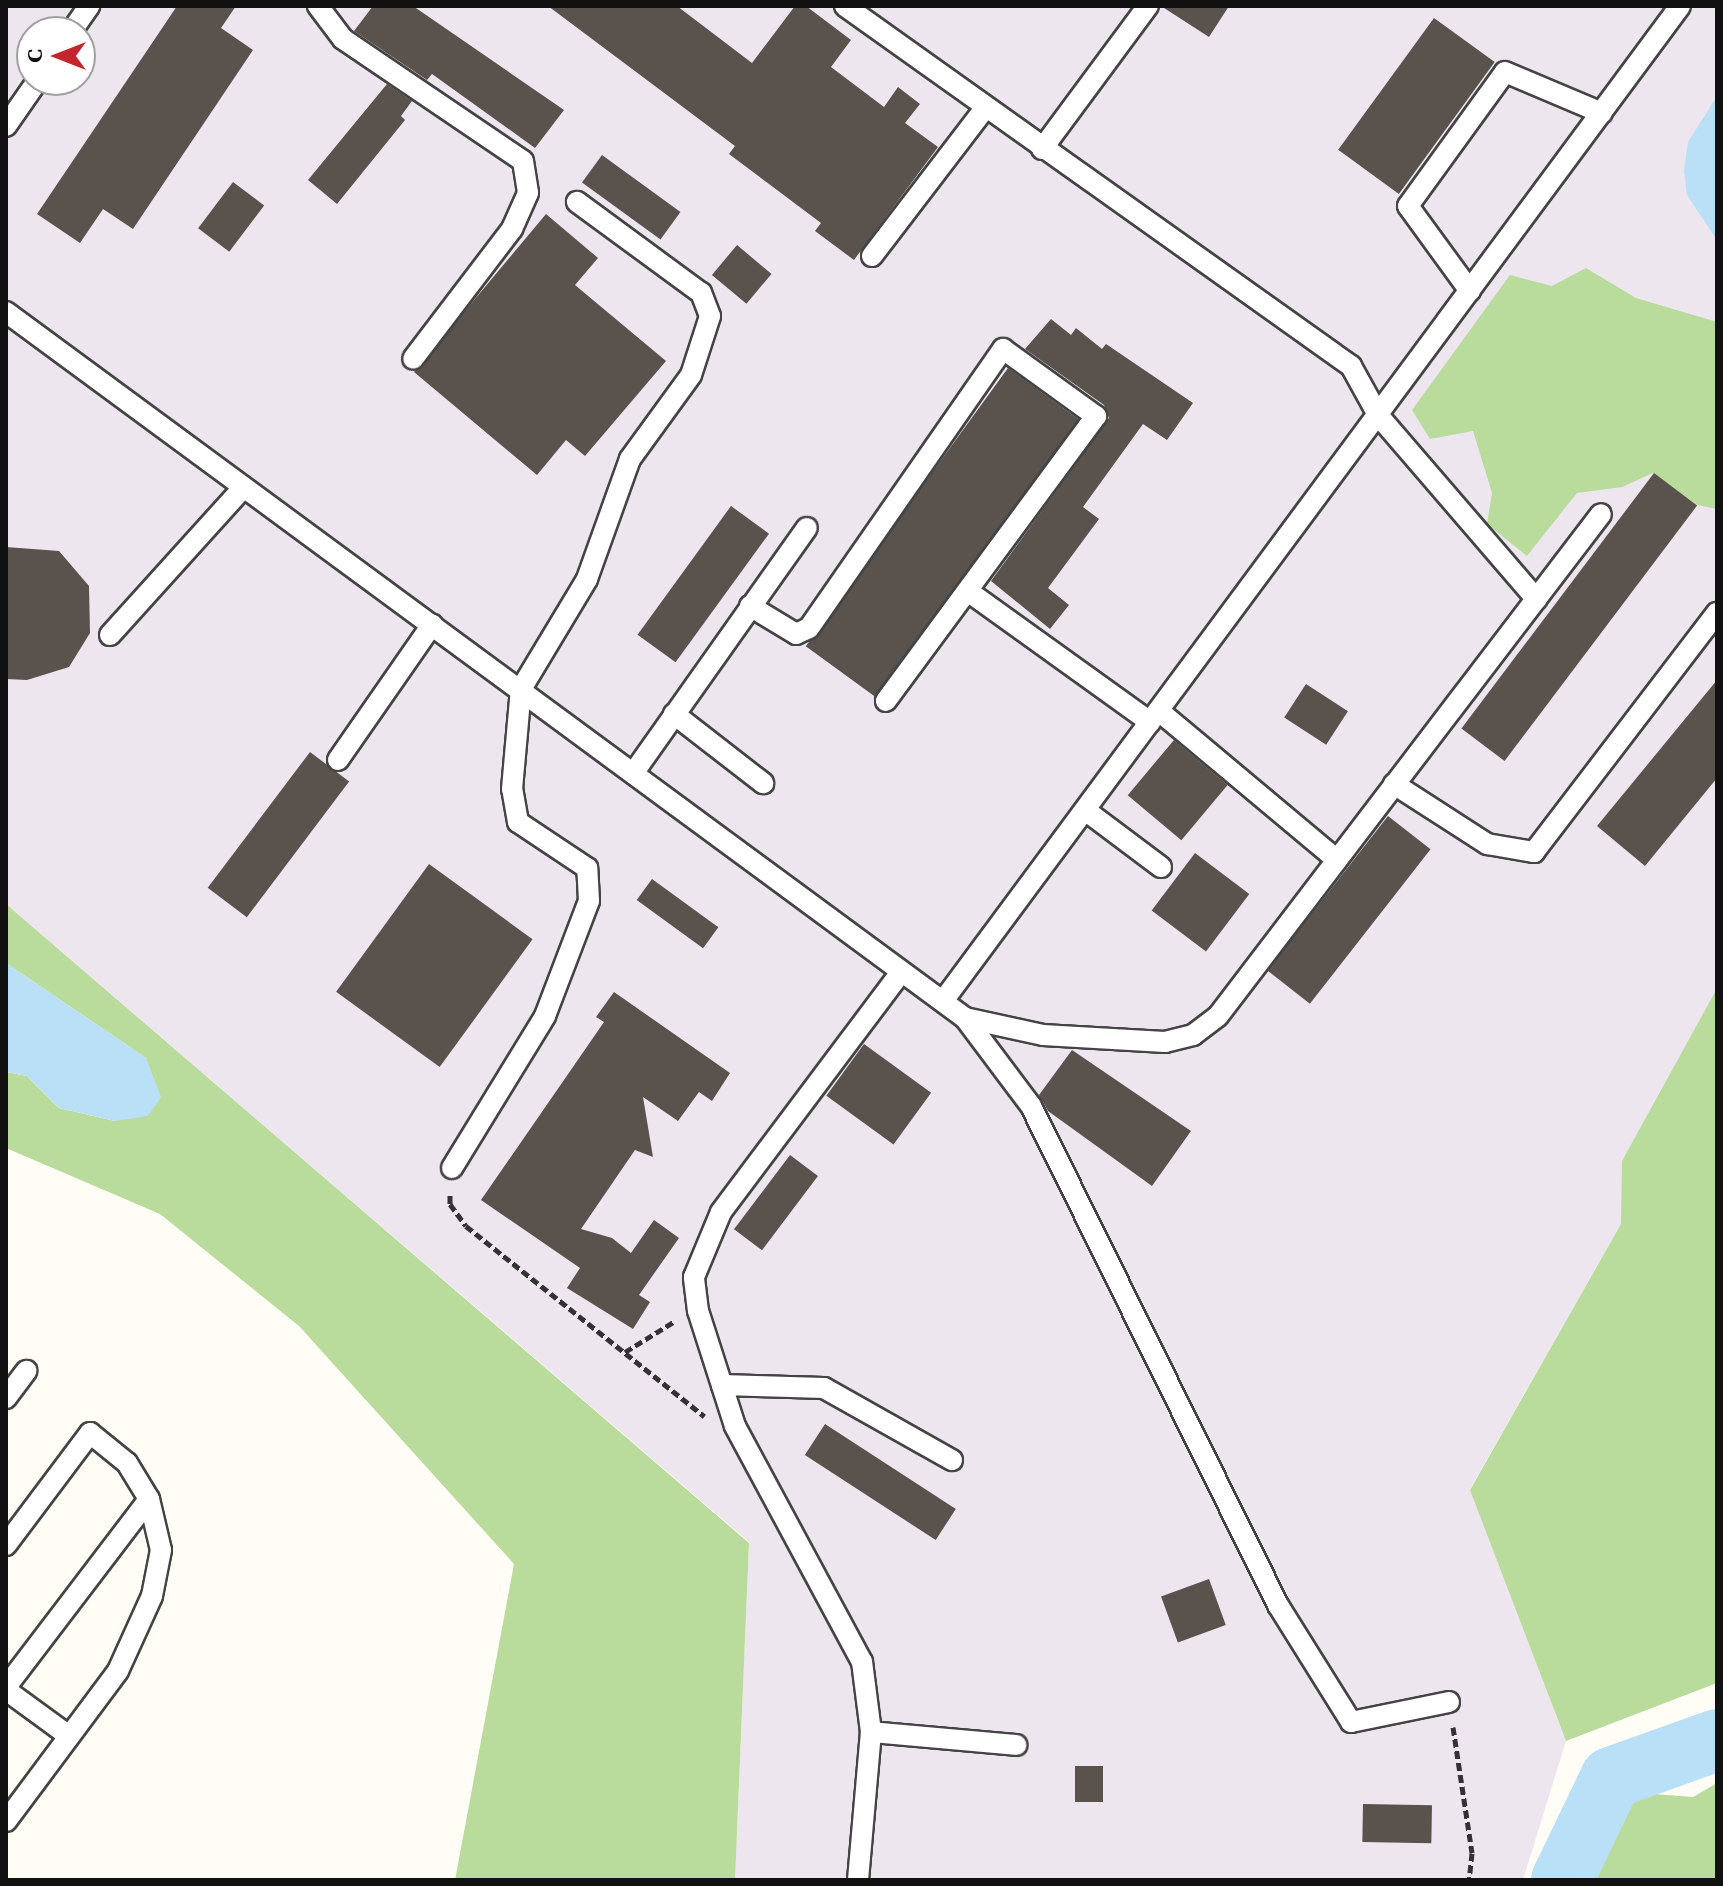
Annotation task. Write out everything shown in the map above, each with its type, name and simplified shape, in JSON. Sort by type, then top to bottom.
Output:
[{"type":"lane","points":[[318,6],[343,39],[523,161],[528,193],[512,229],[413,359]]},
{"type":"lane","points":[[845,6],[1351,366],[1378,415],[1536,599]]},
{"type":"lane","points":[[1042,149],[1148,6]]},
{"type":"lane","points":[[943,1001],[1680,6]]},
{"type":"lane","points":[[1470,291],[1408,206],[1496,84],[1505,72],[1602,113]]},
{"type":"lane","points":[[6,126],[27,96]]},
{"type":"lane","points":[[872,256],[985,108]]},
{"type":"lane","points":[[452,1168],[545,1016],[589,901],[587,868],[518,822],[512,789],[521,689],[587,579],[630,459],[691,375],[710,316],[701,293],[577,202]]},
{"type":"lane","points":[[6,312],[965,1018],[1031,1106],[1278,1605],[1351,1722],[1449,1702]]},
{"type":"lane","points":[[750,606],[796,634],[809,628],[1003,349],[1096,416],[886,701]]},
{"type":"lane","points":[[110,635],[243,488]]},
{"type":"lane","points":[[965,1018],[1043,1035],[1131,1041],[1193,1035],[1218,1016],[1601,514]]},
{"type":"lane","points":[[634,772],[807,528]]},
{"type":"lane","points":[[969,592],[1154,716],[1337,860]]},
{"type":"lane","points":[[1394,784],[1487,844],[1534,852],[1717,613]]},
{"type":"lane","points":[[338,760],[432,625]]},
{"type":"lane","points":[[674,714],[763,783]]},
{"type":"lane","points":[[1085,810],[1161,867]]},
{"type":"lane","points":[[858,1880],[871,1732],[862,1662],[841,1614],[735,1426],[698,1311],[694,1277],[721,1212],[901,972]]},
{"type":"lane","points":[[6,1398],[26,1371]]},
{"type":"lane","points":[[722,1385],[824,1388],[952,1460]]},
{"type":"lane","points":[[6,1545],[90,1433],[127,1463],[149,1499],[161,1550],[152,1596],[118,1671],[6,1821]]},
{"type":"lane","points":[[69,1736],[6,1689],[149,1499]]},
{"type":"lane","points":[[871,1732],[1016,1745]]},
{"type":"path","points":[[452,1168],[450,1204],[466,1226],[625,1352],[688,1407],[735,1426]]},
{"type":"path","points":[[625,1352],[698,1311]]},
{"type":"path","points":[[1449,1702],[1472,1853],[1469,1880]]},
{"type":"shaded area","points":[[6,6],[1717,6],[1717,1056],[1470,1489],[1566,1741],[1523,1880],[735,1880],[749,1542],[6,904]]},
{"type":"green space","points":[[1586,268],[1636,298],[1717,322],[1717,509],[1697,505],[1653,473],[1622,487],[1577,493],[1527,556],[1487,524],[1492,493],[1473,431],[1430,439],[1412,410],[1510,275],[1552,286]]},
{"type":"green space","points":[[6,904],[749,1543],[735,1880],[455,1880],[514,1564],[299,1326],[160,1214],[6,1148],[6,1072],[27,1076],[59,1108],[115,1121],[146,1058],[6,963]]},
{"type":"green space","points":[[1717,976],[1717,1683],[1566,1741],[1470,1490],[1621,1224],[1622,1161],[1715,992]]},
{"type":"green space","points":[[1717,1783],[1717,1880],[1584,1880],[1627,1792],[1693,1797]]},
{"type":"water","points":[[1717,96],[1717,240],[1687,195],[1684,171],[1688,142]]},
{"type":"water","points":[[6,963],[146,1058],[161,1097],[148,1116],[115,1121],[59,1108],[27,1076],[6,1072]]},
{"type":"building","points":[[177,6],[236,6],[221,28],[253,50],[133,229],[103,209],[80,243],[37,214]]},
{"type":"building","points":[[373,6],[413,6],[564,110],[535,148],[432,74],[427,80],[354,31]]},
{"type":"building","points":[[548,6],[677,6],[752,63],[795,6],[806,6],[851,40],[831,67],[884,107],[898,87],[920,104],[905,123],[938,147],[854,260],[815,231],[821,223],[729,154],[735,146]]},
{"type":"building","points":[[1161,6],[1229,6],[1209,37]]},
{"type":"building","points":[[1434,18],[1495,62],[1399,194],[1338,150]]},
{"type":"building","points":[[387,84],[412,101],[401,116],[405,120],[337,204],[308,180]]},
{"type":"building","points":[[602,155],[680,212],[660,240],[582,183]]},
{"type":"building","points":[[233,182],[264,205],[229,252],[198,228]]},
{"type":"building","points":[[546,214],[598,258],[575,285],[666,361],[585,456],[566,440],[537,475],[414,372]]},
{"type":"building","points":[[737,245],[771,274],[746,304],[712,275]]},
{"type":"building","points":[[1051,319],[1071,335],[1076,328],[1102,349],[1106,344],[1193,403],[1167,440],[1143,424],[1083,507],[1099,519],[1048,588],[1069,605],[1050,629],[991,581],[1109,418],[1104,405],[1025,349]]},
{"type":"building","points":[[1008,368],[1078,419],[876,697],[806,646]]},
{"type":"building","points":[[1654,473],[1697,505],[1505,761],[1461,729]]},
{"type":"building","points":[[731,506],[769,534],[676,662],[638,635]]},
{"type":"building","points":[[6,547],[59,551],[89,586],[90,633],[69,667],[27,680],[6,679]]},
{"type":"building","points":[[1717,680],[1717,778],[1645,866],[1597,826]]},
{"type":"building","points":[[1306,684],[1348,711],[1326,745],[1284,718]]},
{"type":"building","points":[[1174,740],[1228,785],[1181,840],[1128,795]]},
{"type":"building","points":[[310,752],[349,781],[247,917],[208,888]]},
{"type":"building","points":[[1388,816],[1431,849],[1310,1004],[1267,970]]},
{"type":"building","points":[[1195,853],[1249,894],[1206,951],[1152,911]]},
{"type":"building","points":[[429,864],[533,939],[440,1067],[336,992]]},
{"type":"building","points":[[652,879],[718,927],[703,948],[637,900]]},
{"type":"building","points":[[614,992],[730,1073],[712,1101],[699,1092],[678,1121],[643,1097],[653,1157],[635,1150],[581,1229],[612,1238],[631,1253],[654,1220],[679,1238],[639,1295],[650,1302],[633,1329],[567,1288],[580,1268],[481,1200],[604,1022],[596,1017]]},
{"type":"building","points":[[864,1044],[931,1093],[894,1145],[826,1096]]},
{"type":"building","points":[[1072,1050],[1191,1131],[1152,1186],[1048,1111],[1039,1095]]},
{"type":"building","points":[[790,1155],[818,1176],[762,1250],[734,1229]]},
{"type":"building","points":[[825,1424],[956,1509],[936,1540],[805,1455]]},
{"type":"building","points":[[1209,1579],[1226,1625],[1178,1642],[1161,1596]]},
{"type":"building","points":[[1075,1766],[1103,1766],[1103,1802],[1075,1802]]},
{"type":"building","points":[[1363,1804],[1432,1805],[1431,1843],[1362,1842]]},
{"type":"waterway","points":[[1562,1880],[1611,1778],[1717,1740]]}]
